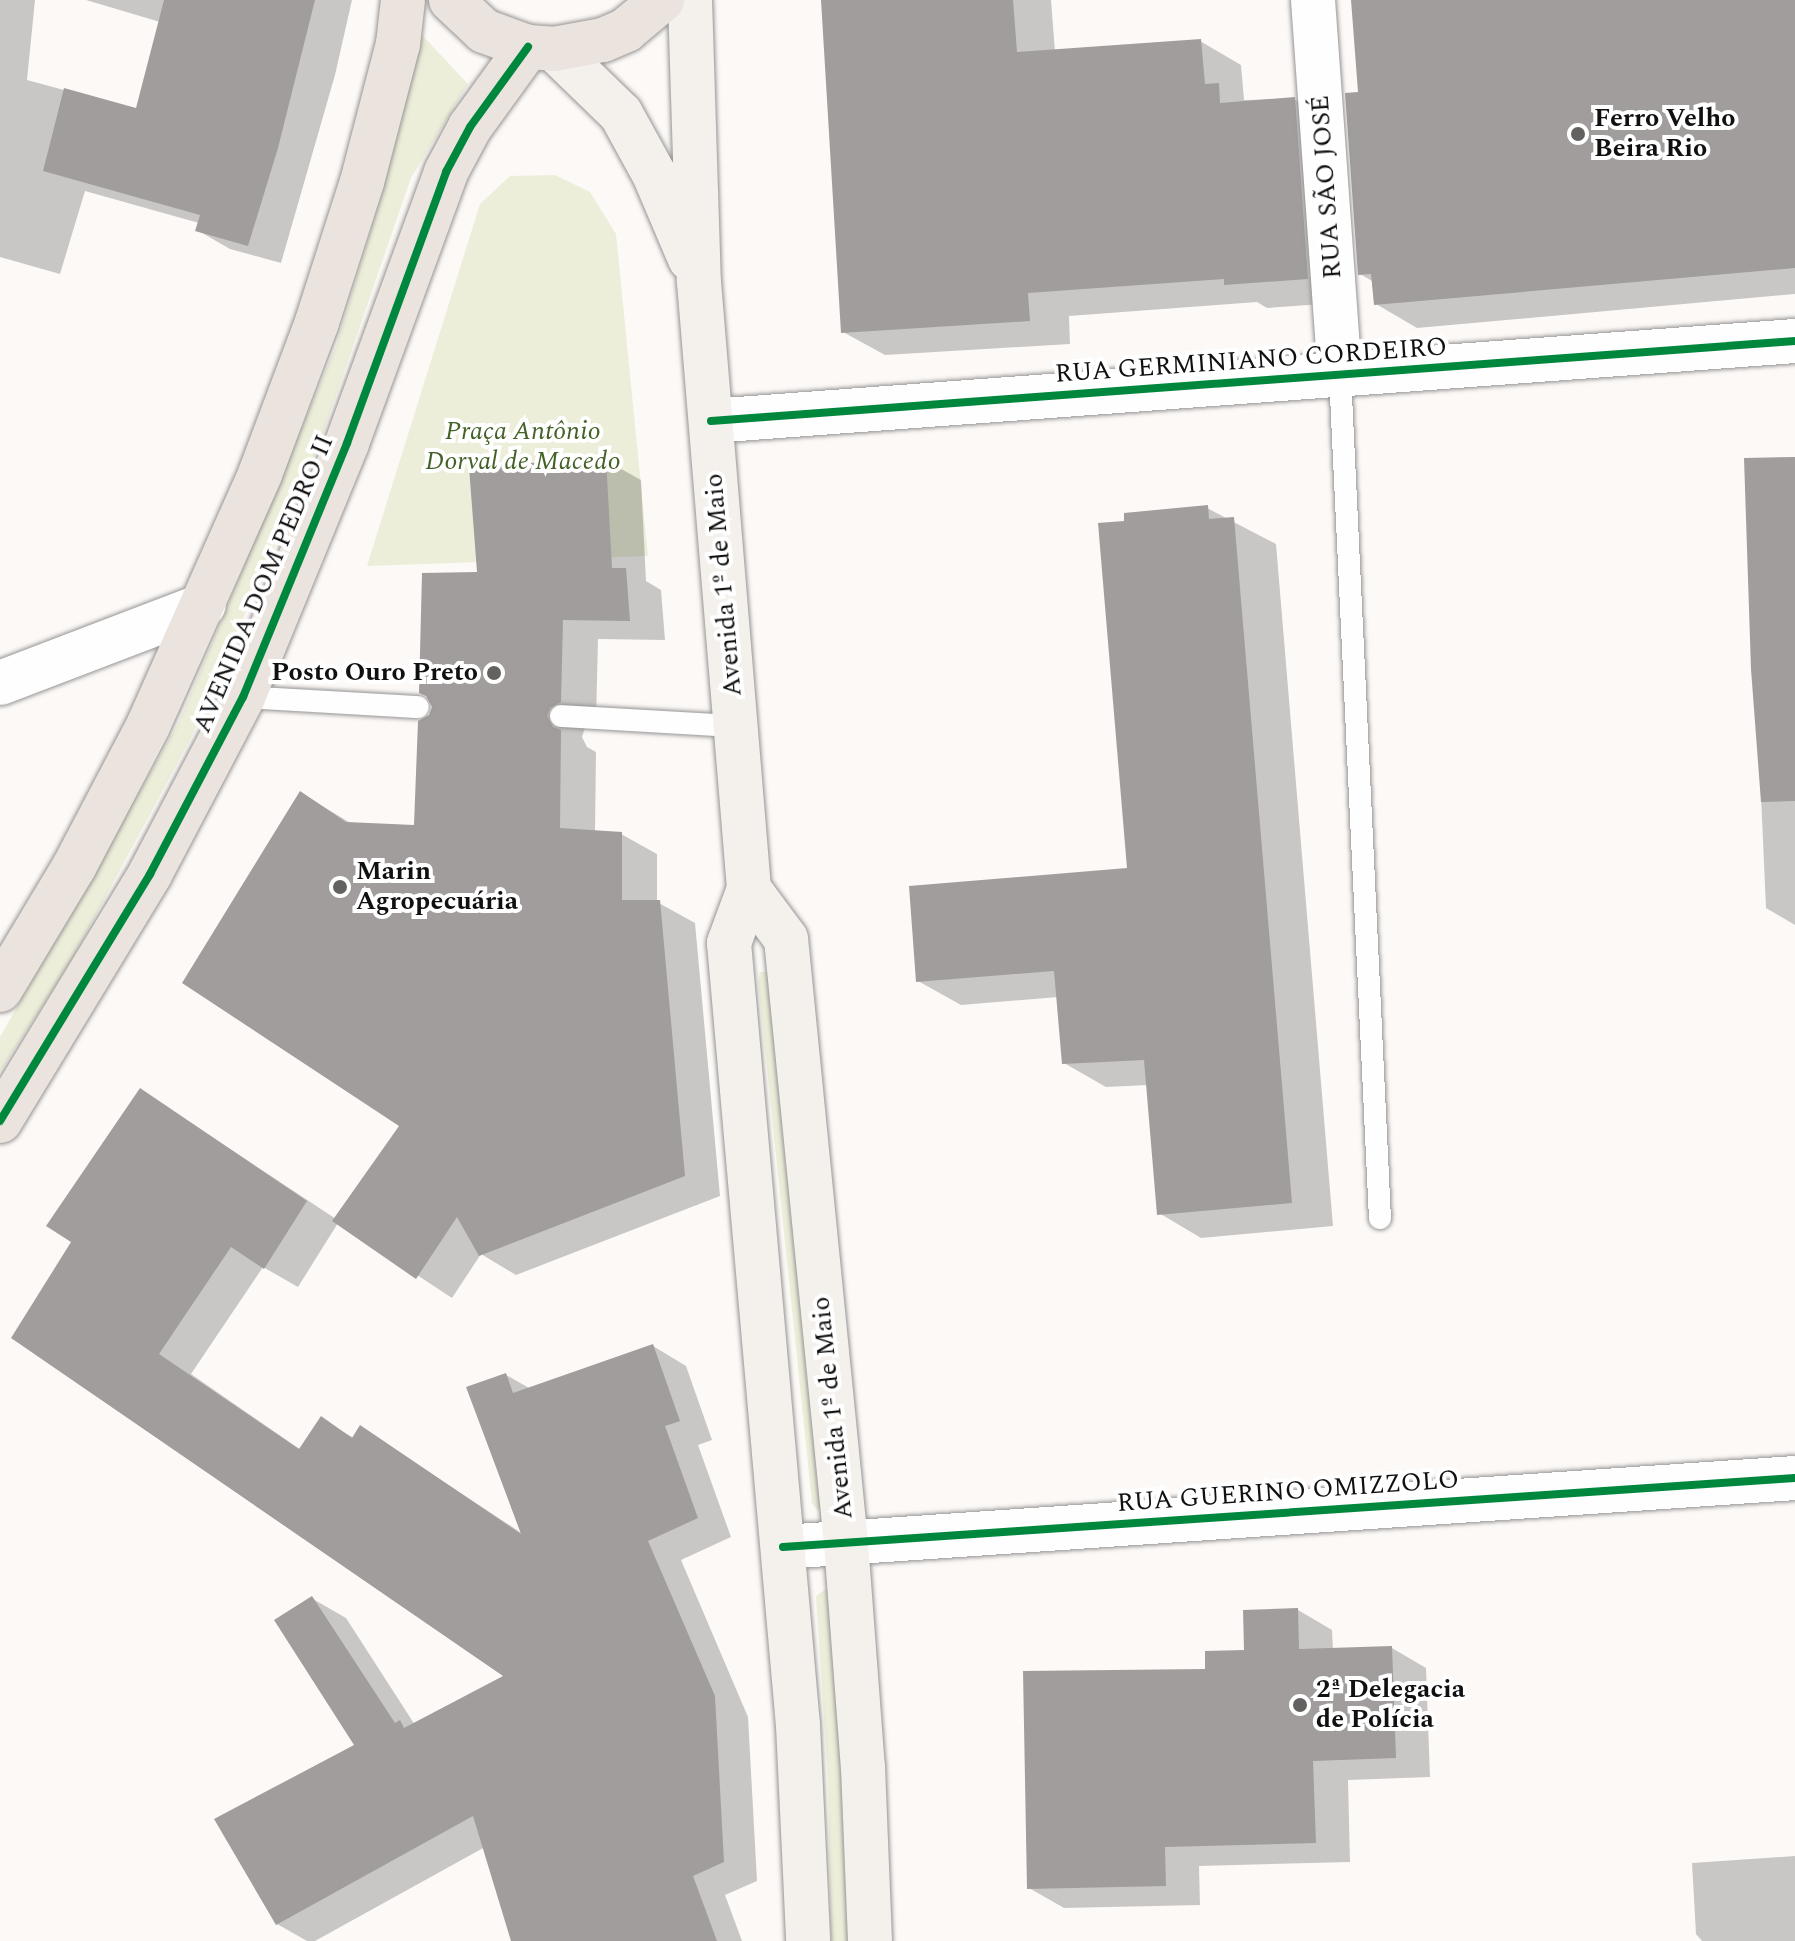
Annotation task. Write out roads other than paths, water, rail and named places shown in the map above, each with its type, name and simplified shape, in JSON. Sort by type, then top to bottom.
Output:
[{"type":"main road","name":"AVENIDA DOM PEDRO II","points":[[0,990],[74,867],[148,726],[260,474],[317,322],[362,182],[398,44],[403,0]]},
{"type":"main road","points":[[451,0],[484,31],[541,48],[603,40],[626,30],[662,0]]},
{"type":"main road","name":"Avenida 1º de Maio","points":[[690,0],[699,282],[749,889],[729,943],[798,1725],[808,1941]]},
{"type":"main road","name":"AVENIDA DOM PEDRO II","points":[[0,1121],[150,874],[243,697],[347,443],[446,172],[470,127],[541,48]]},
{"type":"main road","name":"Avenida 1º de Maio","points":[[541,48],[621,114],[654,174],[699,282]]},
{"type":"main road","name":"Avenida 1º de Maio","points":[[749,889],[786,939],[846,1543],[863,1767],[870,1941]]},
{"type":"street","name":"RUA SÃO JOSÉ","points":[[1313,0],[1340,374]]},
{"type":"street","name":"RUA GERMINIANO CORDEIRO","points":[[711,421],[1795,341]]},
{"type":"street","points":[[0,683],[204,605]]},
{"type":"street","name":"RUA GUERINO OMIZZOLO","points":[[783,1547],[1795,1478]]},
{"type":"lane","points":[[1340,374],[1380,1218]]},
{"type":"lane","points":[[243,697],[418,707]]},
{"type":"lane","points":[[561,716],[735,726]]},
{"type":"place","name":"Ferro Velho Beira Rio","points":[[1578,134]]},
{"type":"place","name":"Posto Ouro Preto","points":[[494,673]]},
{"type":"place","name":"Marin Agropecuária","points":[[340,887]]},
{"type":"place","name":"2ª Delegacia de Polícia","points":[[1300,1705]]},
{"type":"park label","name":"Praça Antônio Dorval de Macedo","points":[[523,447]]}]
